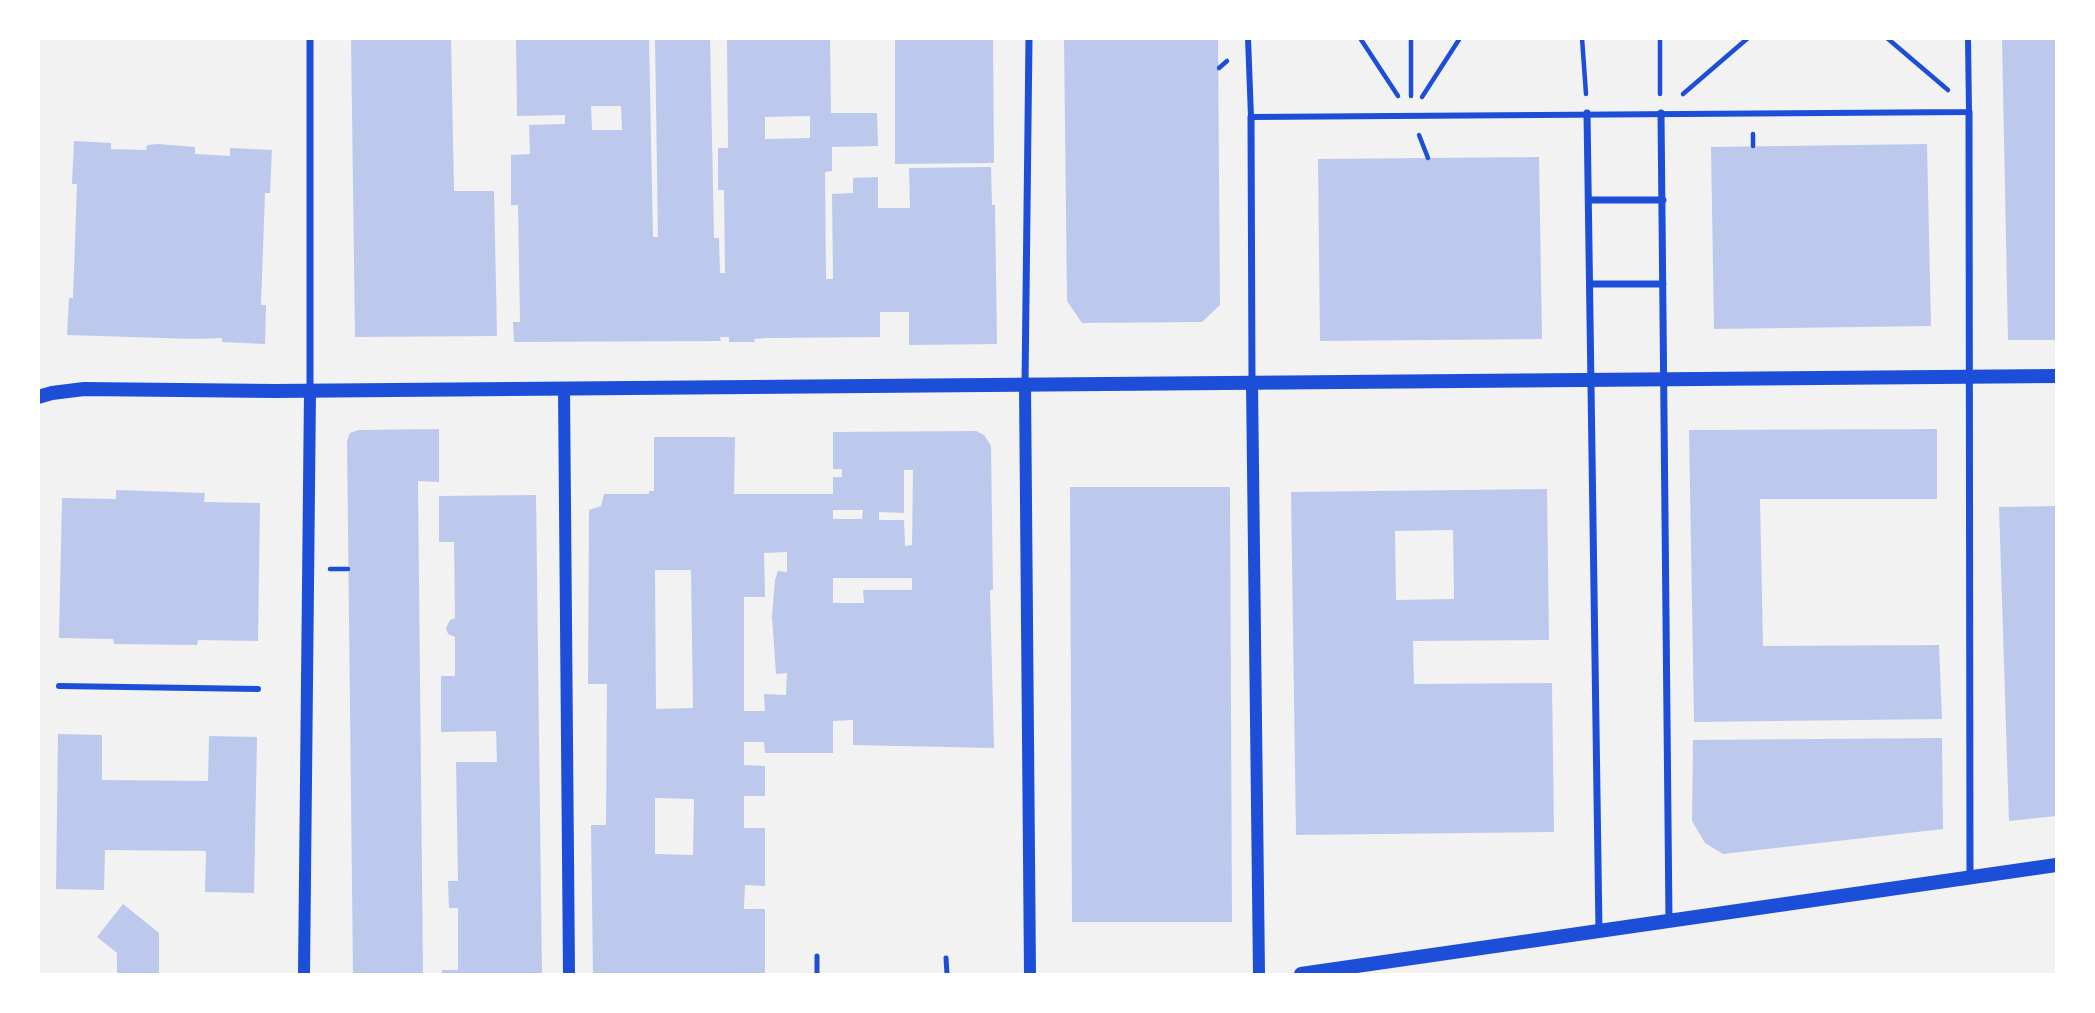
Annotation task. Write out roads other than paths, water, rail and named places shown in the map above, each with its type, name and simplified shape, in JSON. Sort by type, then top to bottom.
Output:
[{"type":"main road","points":[[38,397],[84,389],[310,391],[2056,376]]},
{"type":"main road","points":[[1301,975],[2056,865]]},
{"type":"street","points":[[304,975],[310,391],[310,38]]},
{"type":"street","points":[[1029,38],[1025,385],[1030,975]]},
{"type":"street","points":[[1248,38],[1259,975]]},
{"type":"street","points":[[1968,38],[1970,877]]},
{"type":"street","points":[[1251,117],[1969,111]]},
{"type":"street","points":[[1587,113],[1599,931]]},
{"type":"street","points":[[1661,113],[1670,921]]},
{"type":"street","points":[[1590,200],[1663,200]]},
{"type":"street","points":[[1591,284],[1664,284]]},
{"type":"street","points":[[564,389],[569,975]]},
{"type":"street","points":[[59,686],[258,689]]},
{"type":"lane","points":[[817,957],[817,975]]},
{"type":"lane","points":[[946,958],[947,975]]}]
